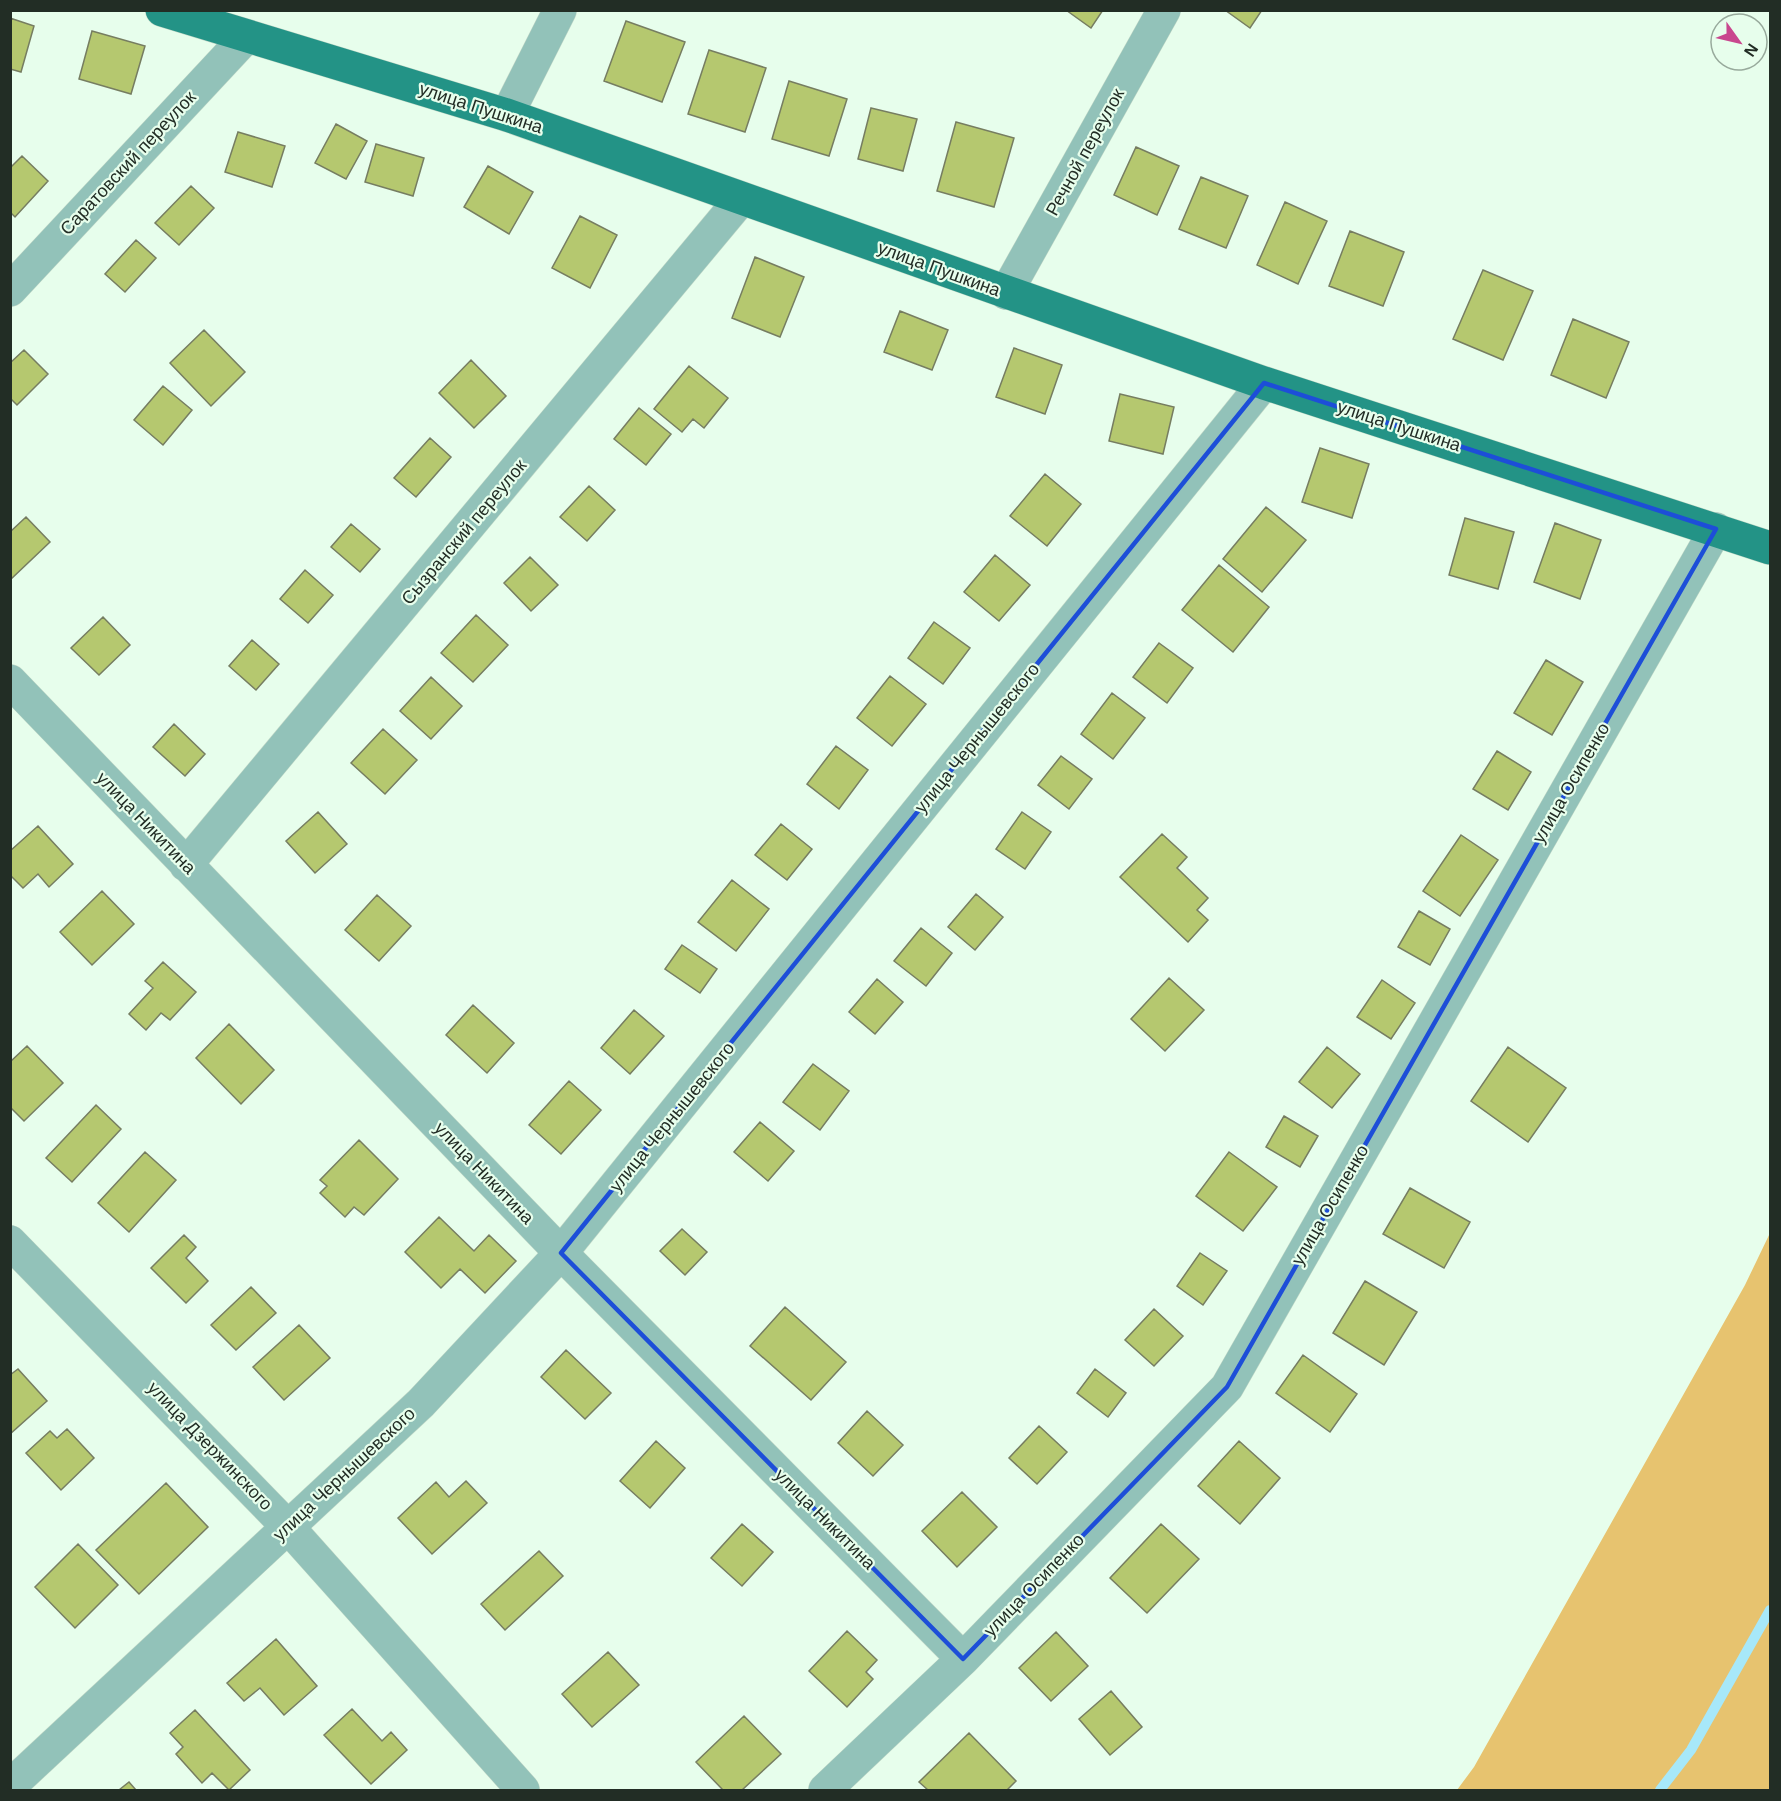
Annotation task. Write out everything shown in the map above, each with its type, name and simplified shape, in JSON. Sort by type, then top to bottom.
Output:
[{"type":"main road","name":"улица Пушкина","points":[[169,12],[507,115],[1264,383],[1770,548]]},
{"type":"street","points":[[507,115],[560,10]]},
{"type":"street","name":"Речной переулок","points":[[1006,293],[1164,10]]},
{"type":"street","name":"Саратовский переулок","points":[[10,290],[246,37]]},
{"type":"street","name":"Сызранский переулок","points":[[186,865],[741,199]]},
{"type":"street","name":"улица Чернышевского","points":[[10,1786],[421,1403],[561,1253],[1264,383]]},
{"type":"street","name":"улица Осипенко","points":[[825,1791],[963,1659],[1227,1387],[1716,529]]},
{"type":"street","name":"улица Никитина","points":[[10,681],[561,1253],[963,1659]]},
{"type":"street","name":"улица Дзержинского","points":[[10,1242],[287,1526],[523,1791]]},
{"type":"highlighted area","points":[[1264,383],[1716,529],[1227,1387],[963,1659],[561,1253]]},
{"type":"shaded area","points":[[1770,1233],[1770,1790],[1457,1790],[1474,1767],[1745,1285]]},
{"type":"building","points":[[1066,10],[1103,10],[1091,28]]},
{"type":"building","points":[[1225,10],[1262,10],[1250,28]]},
{"type":"building","points":[[10,18],[34,26],[21,72],[10,69]]},
{"type":"building","points":[[626,21],[685,42],[662,102],[604,81]]},
{"type":"building","points":[[92,31],[145,46],[131,94],[79,79]]},
{"type":"building","points":[[709,50],[766,68],[745,132],[688,114]]},
{"type":"building","points":[[789,81],[847,99],[829,156],[772,139]]},
{"type":"building","points":[[871,108],[917,119],[903,171],[858,159]]},
{"type":"building","points":[[956,122],[1014,138],[994,207],[937,191]]},
{"type":"building","points":[[336,124],[367,141],[346,179],[315,163]]},
{"type":"building","points":[[238,132],[285,146],[272,187],[225,172]]},
{"type":"building","points":[[376,144],[424,158],[413,196],[365,182]]},
{"type":"building","points":[[1136,147],[1179,166],[1157,215],[1114,195]]},
{"type":"building","points":[[22,156],[48,181],[15,217],[10,212],[10,168]]},
{"type":"building","points":[[488,166],[533,192],[509,234],[464,207]]},
{"type":"building","points":[[1201,177],[1248,196],[1226,248],[1179,229]]},
{"type":"building","points":[[191,186],[214,208],[179,245],[155,223]]},
{"type":"building","points":[[1285,202],[1327,221],[1298,284],[1257,265]]},
{"type":"building","points":[[580,216],[617,235],[590,288],[552,268]]},
{"type":"building","points":[[1350,231],[1404,252],[1383,306],[1329,286]]},
{"type":"building","points":[[136,240],[156,258],[125,292],[105,274]]},
{"type":"building","points":[[755,257],[804,277],[780,337],[732,318]]},
{"type":"building","points":[[1483,270],[1533,291],[1503,360],[1453,339]]},
{"type":"building","points":[[900,311],[948,330],[932,370],[884,352]]},
{"type":"building","points":[[1573,319],[1629,342],[1606,398],[1551,375]]},
{"type":"building","points":[[204,330],[245,372],[211,406],[170,363]]},
{"type":"building","points":[[1014,348],[1062,365],[1045,414],[996,397]]},
{"type":"building","points":[[24,350],[48,374],[17,405],[10,398],[10,363]]},
{"type":"building","points":[[471,360],[506,396],[474,428],[439,393]]},
{"type":"building","points":[[689,366],[728,398],[704,428],[693,419],[682,432],[654,409]]},
{"type":"building","points":[[163,386],[192,410],[163,445],[134,420]]},
{"type":"building","points":[[1120,394],[1174,407],[1163,454],[1109,441]]},
{"type":"building","points":[[639,408],[671,434],[646,465],[614,439]]},
{"type":"building","points":[[430,438],[451,457],[416,497],[394,478]]},
{"type":"building","points":[[1320,448],[1369,464],[1352,518],[1302,502]]},
{"type":"building","points":[[1045,474],[1081,504],[1047,546],[1010,516]]},
{"type":"building","points":[[589,486],[615,510],[587,541],[560,517]]},
{"type":"building","points":[[1266,507],[1306,540],[1262,592],[1223,559]]},
{"type":"building","points":[[26,517],[50,542],[10,580],[10,532]]},
{"type":"building","points":[[1465,518],[1514,532],[1498,589],[1449,575]]},
{"type":"building","points":[[1555,523],[1601,540],[1580,599],[1534,582]]},
{"type":"building","points":[[351,524],[380,549],[360,572],[331,547]]},
{"type":"building","points":[[995,555],[1030,585],[999,621],[964,592]]},
{"type":"building","points":[[530,557],[558,585],[531,611],[504,583]]},
{"type":"building","points":[[1219,565],[1269,607],[1233,652],[1182,610]]},
{"type":"building","points":[[305,570],[333,595],[308,623],[280,599]]},
{"type":"building","points":[[476,615],[508,645],[473,682],[441,653]]},
{"type":"building","points":[[103,617],[130,645],[99,675],[71,648]]},
{"type":"building","points":[[934,622],[970,648],[943,684],[908,658]]},
{"type":"building","points":[[252,640],[279,664],[256,690],[229,666]]},
{"type":"building","points":[[1159,643],[1193,668],[1167,703],[1133,677]]},
{"type":"building","points":[[1546,660],[1583,682],[1552,735],[1514,713]]},
{"type":"building","points":[[890,676],[926,704],[892,746],[857,718]]},
{"type":"building","points":[[431,677],[462,706],[431,739],[400,711]]},
{"type":"building","points":[[1112,693],[1145,718],[1113,759],[1081,734]]},
{"type":"building","points":[[174,724],[205,754],[185,776],[153,747]]},
{"type":"building","points":[[383,729],[417,760],[385,794],[351,763]]},
{"type":"building","points":[[836,746],[868,770],[839,809],[807,784]]},
{"type":"building","points":[[1497,751],[1531,772],[1508,810],[1473,789]]},
{"type":"building","points":[[1061,756],[1092,779],[1069,809],[1038,785]]},
{"type":"building","points":[[318,812],[347,844],[315,873],[286,841]]},
{"type":"building","points":[[1022,812],[1051,832],[1025,869],[996,849]]},
{"type":"building","points":[[781,824],[812,849],[787,880],[755,855]]},
{"type":"building","points":[[38,826],[73,864],[49,887],[38,874],[23,888],[10,875],[10,851]]},
{"type":"building","points":[[1162,834],[1187,857],[1177,868],[1208,898],[1197,910],[1208,920],[1188,942],[1120,877]]},
{"type":"building","points":[[1461,835],[1498,860],[1460,916],[1423,891]]},
{"type":"building","points":[[732,880],[769,909],[736,951],[698,922]]},
{"type":"building","points":[[102,891],[134,924],[92,965],[60,932]]},
{"type":"building","points":[[976,894],[1003,917],[975,950],[948,927]]},
{"type":"building","points":[[377,895],[411,926],[379,961],[345,930]]},
{"type":"building","points":[[1419,911],[1450,929],[1430,965],[1398,947]]},
{"type":"building","points":[[921,928],[952,953],[926,986],[894,961]]},
{"type":"building","points":[[682,945],[717,969],[700,993],[665,969]]},
{"type":"building","points":[[163,962],[196,992],[170,1020],[161,1013],[146,1030],[129,1014],[153,988],[145,981]]},
{"type":"building","points":[[1169,978],[1204,1010],[1165,1051],[1131,1019]]},
{"type":"building","points":[[877,979],[903,1002],[875,1034],[849,1012]]},
{"type":"building","points":[[1382,980],[1415,1003],[1391,1039],[1357,1017]]},
{"type":"building","points":[[473,1005],[514,1043],[487,1073],[446,1035]]},
{"type":"building","points":[[634,1010],[664,1036],[630,1074],[601,1048]]},
{"type":"building","points":[[229,1024],[274,1070],[241,1104],[196,1058]]},
{"type":"building","points":[[27,1046],[63,1083],[24,1121],[10,1107],[10,1062]]},
{"type":"building","points":[[1327,1047],[1360,1074],[1332,1108],[1299,1082]]},
{"type":"building","points":[[1508,1047],[1566,1088],[1528,1142],[1471,1101]]},
{"type":"building","points":[[813,1064],[849,1091],[820,1130],[783,1102]]},
{"type":"building","points":[[569,1081],[601,1110],[561,1154],[529,1125]]},
{"type":"building","points":[[96,1105],[121,1129],[72,1182],[46,1158]]},
{"type":"building","points":[[1284,1116],[1318,1136],[1300,1167],[1266,1147]]},
{"type":"building","points":[[760,1122],[794,1151],[768,1181],[734,1152]]},
{"type":"building","points":[[359,1140],[398,1179],[364,1215],[354,1207],[345,1217],[320,1193],[327,1186],[320,1180]]},
{"type":"building","points":[[145,1152],[176,1180],[129,1232],[98,1203]]},
{"type":"building","points":[[1229,1152],[1277,1187],[1243,1231],[1196,1196]]},
{"type":"building","points":[[1410,1188],[1470,1222],[1444,1268],[1383,1234]]},
{"type":"building","points":[[439,1217],[474,1251],[489,1235],[516,1261],[485,1293],[460,1269],[441,1288],[405,1252]]},
{"type":"building","points":[[682,1229],[707,1252],[685,1275],[660,1251]]},
{"type":"building","points":[[184,1235],[196,1247],[186,1258],[208,1281],[186,1303],[151,1268]]},
{"type":"building","points":[[1200,1253],[1227,1271],[1203,1305],[1177,1286]]},
{"type":"building","points":[[1365,1281],[1417,1312],[1384,1365],[1333,1333]]},
{"type":"building","points":[[251,1287],[276,1313],[236,1350],[211,1325]]},
{"type":"building","points":[[785,1307],[846,1362],[811,1400],[750,1346]]},
{"type":"building","points":[[1154,1309],[1183,1336],[1154,1366],[1125,1340]]},
{"type":"building","points":[[299,1325],[330,1358],[284,1400],[253,1367]]},
{"type":"building","points":[[566,1350],[611,1393],[585,1419],[541,1377]]},
{"type":"building","points":[[1303,1355],[1357,1394],[1330,1432],[1276,1393]]},
{"type":"building","points":[[18,1369],[47,1401],[10,1434],[10,1375]]},
{"type":"building","points":[[1095,1369],[1126,1393],[1108,1417],[1077,1393]]},
{"type":"building","points":[[867,1411],[903,1445],[873,1476],[838,1443]]},
{"type":"building","points":[[1039,1426],[1067,1452],[1037,1484],[1009,1458]]},
{"type":"building","points":[[67,1429],[94,1458],[61,1490],[26,1453],[50,1431],[57,1438]]},
{"type":"building","points":[[656,1441],[685,1468],[650,1508],[620,1481]]},
{"type":"building","points":[[1239,1441],[1280,1478],[1240,1524],[1198,1486]]},
{"type":"building","points":[[466,1481],[487,1503],[432,1554],[398,1518],[436,1482],[449,1497]]},
{"type":"building","points":[[166,1483],[208,1527],[139,1594],[96,1550]]},
{"type":"building","points":[[962,1492],[997,1527],[957,1567],[922,1531]]},
{"type":"building","points":[[742,1524],[773,1552],[742,1586],[711,1558]]},
{"type":"building","points":[[1161,1524],[1199,1559],[1147,1613],[1110,1578]]},
{"type":"building","points":[[78,1544],[118,1585],[75,1628],[35,1587]]},
{"type":"building","points":[[539,1551],[563,1576],[505,1630],[481,1604]]},
{"type":"building","points":[[847,1631],[877,1660],[866,1672],[873,1679],[847,1707],[809,1671]]},
{"type":"building","points":[[1056,1632],[1088,1666],[1051,1701],[1019,1668]]},
{"type":"building","points":[[276,1639],[317,1686],[284,1715],[260,1688],[244,1701],[227,1683]]},
{"type":"building","points":[[608,1652],[639,1685],[592,1727],[562,1694]]},
{"type":"building","points":[[1111,1691],[1142,1727],[1110,1755],[1079,1719]]},
{"type":"building","points":[[352,1709],[382,1741],[391,1732],[407,1750],[371,1784],[324,1735]]},
{"type":"building","points":[[195,1710],[250,1770],[229,1790],[212,1773],[202,1783],[176,1754],[183,1747],[170,1733]]},
{"type":"building","points":[[744,1716],[781,1754],[742,1790],[723,1790],[696,1762]]},
{"type":"building","points":[[969,1733],[1016,1781],[1007,1790],[928,1790],[919,1782]]},
{"type":"building","points":[[129,1782],[136,1790],[119,1790]]},
{"type":"waterway","points":[[1660,1790],[1691,1750],[1770,1610]]}]
